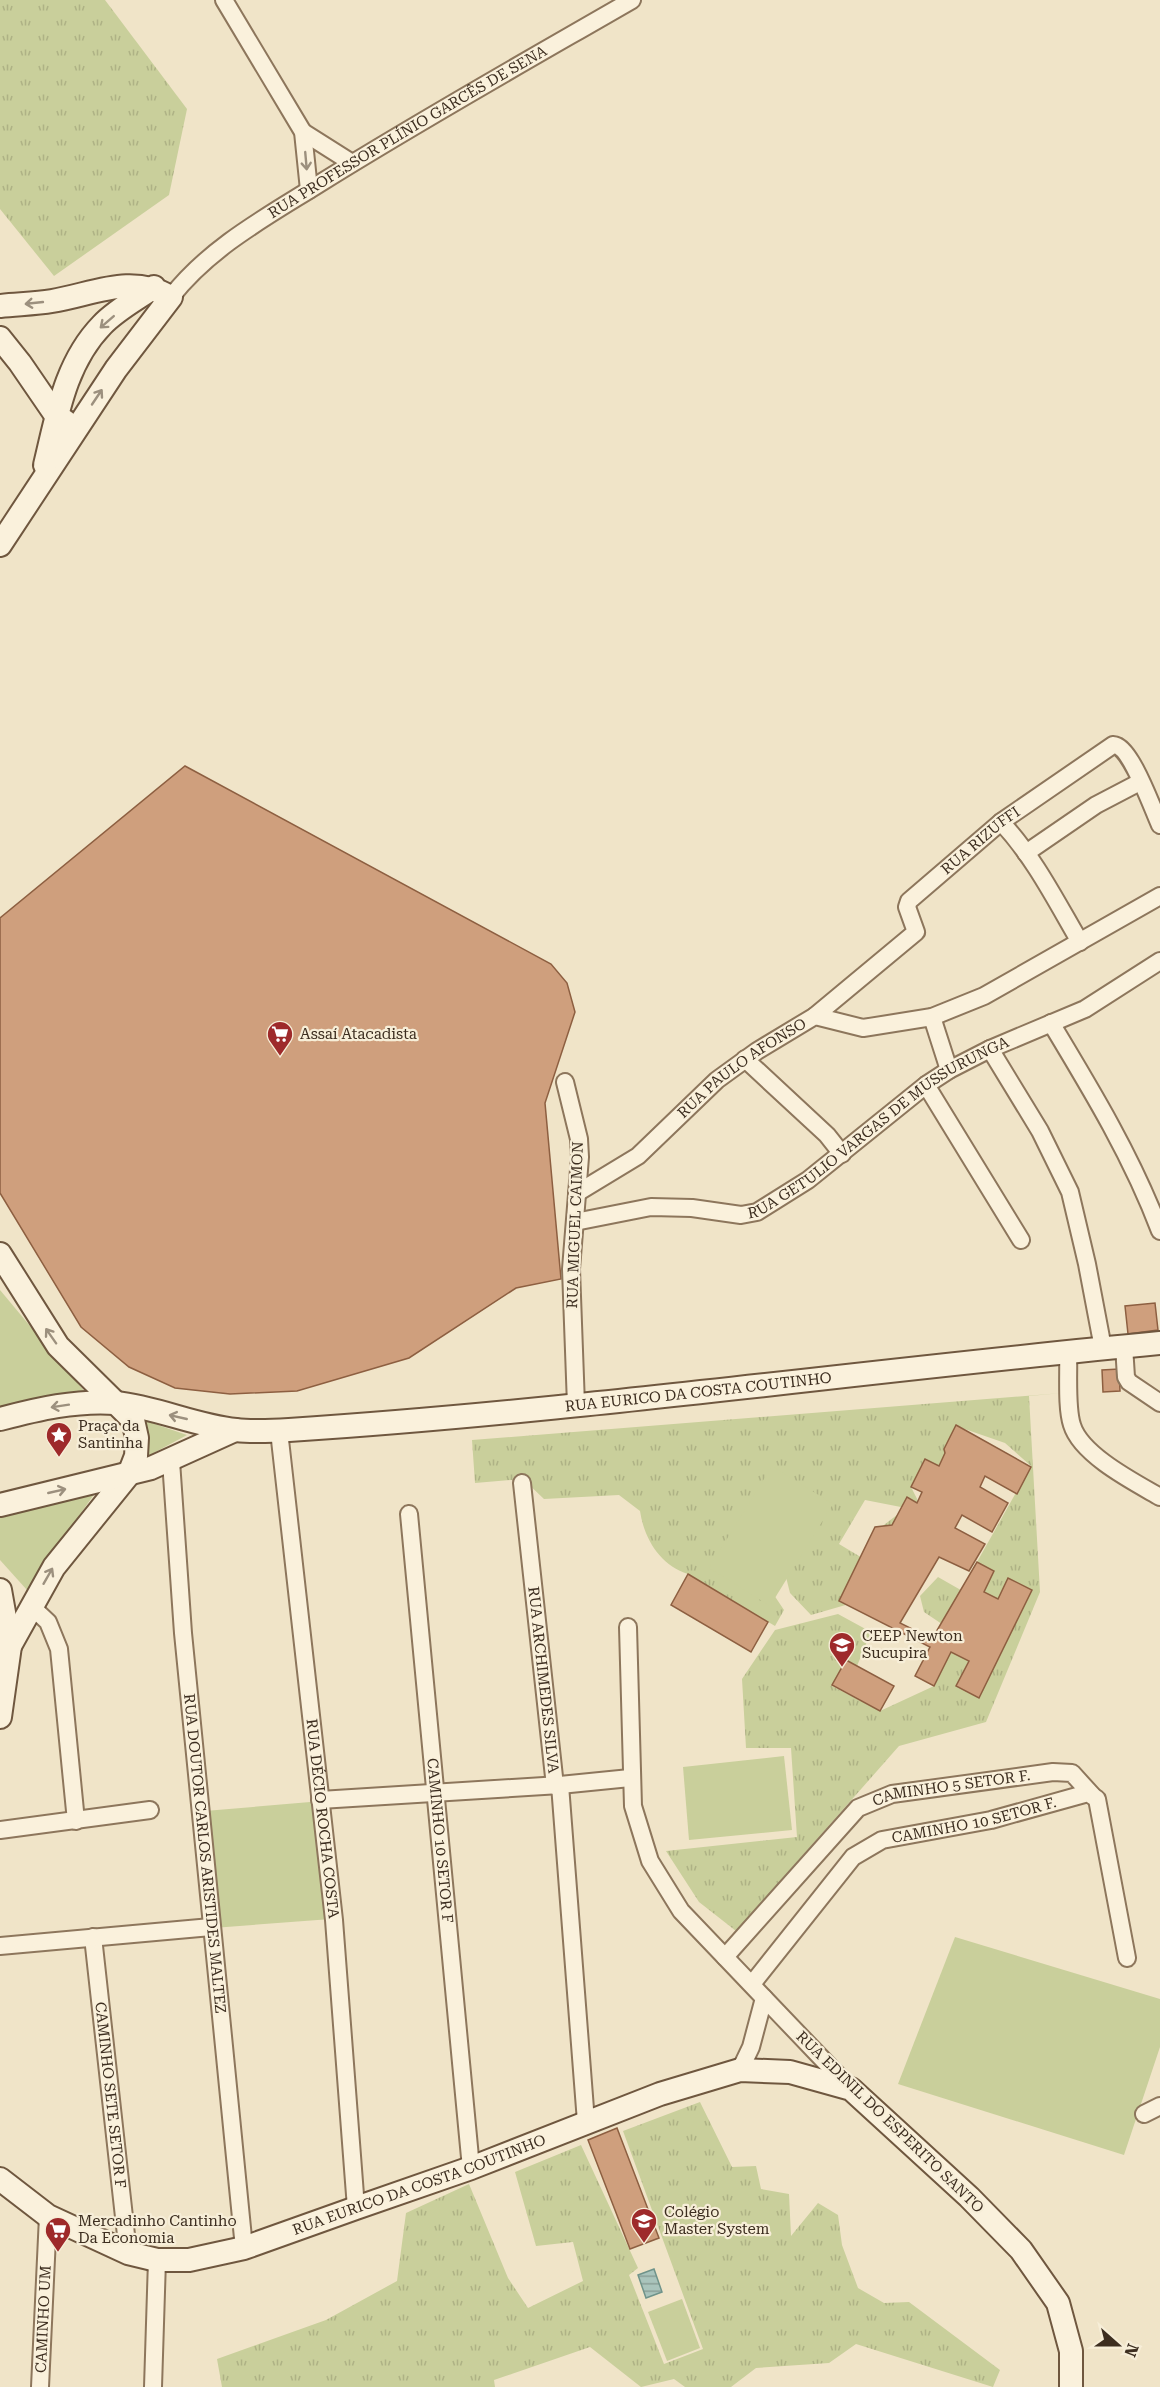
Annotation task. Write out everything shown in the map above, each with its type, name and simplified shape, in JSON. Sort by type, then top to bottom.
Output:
[{"type":"main road","points":[[0,306],[53,301],[128,285],[162,292]]},
{"type":"main road","name":"RUA PROFESSOR PLÍNIO GARCÊS DE SENA","points":[[42,481],[64,386],[102,325],[162,292]]},
{"type":"main road","name":"RUA PROFESSOR PLÍNIO GARCÊS DE SENA","points":[[0,545],[116,369],[162,292]]},
{"type":"main road","points":[[0,338],[57,417],[76,428]]},
{"type":"main road","points":[[0,1254],[58,1346],[133,1420],[137,1438],[136,1456],[129,1474],[54,1567],[10,1646]]},
{"type":"main road","name":"RUA EURICO DA COSTA COUTINHO","points":[[118,1404],[235,1430],[279,1431],[401,1423],[1160,1343]]},
{"type":"main road","points":[[0,1419],[86,1402],[118,1404]]},
{"type":"main road","name":"RUA EURICO DA COSTA COUTINHO","points":[[129,1474],[171,1461],[235,1430]]},
{"type":"main road","points":[[0,1504],[129,1474]]},
{"type":"main road","points":[[0,1590],[10,1646],[0,1717]]},
{"type":"main road","name":"RUA EURICO DA COSTA COUTINHO","points":[[0,2179],[48,2216],[128,2253],[156,2260],[189,2259],[244,2248],[471,2168],[660,2094],[740,2070],[790,2072],[850,2088]]},
{"type":"main road","name":"RUA EDINIL DO ESPERITO SANTO","points":[[850,2088],[969,2197],[1021,2250],[1046,2281],[1058,2303],[1064,2322],[1071,2352],[1071,2387]]},
{"type":"street","points":[[224,0],[303,132],[309,190]]},
{"type":"street","name":"RUA PROFESSOR PLÍNIO GARCÊS DE SENA","points":[[162,292],[235,237],[352,163],[632,0]]},
{"type":"street","points":[[303,132],[352,163]]},
{"type":"street","name":"RUA RIZUFFI","points":[[815,1016],[916,932],[917,927],[907,908],[909,901],[1001,822],[1113,745],[1118,745],[1124,750],[1133,763],[1160,825]]},
{"type":"street","points":[[1026,853],[1096,805],[1140,783]]},
{"type":"street","points":[[1001,822],[1026,853],[1080,942]]},
{"type":"street","name":"RUA PAULO AFONSO","points":[[578,1193],[638,1156],[717,1080],[745,1059],[815,1016],[863,1028],[932,1017],[984,996],[1160,896]]},
{"type":"street","name":"RUA GETULIO VARGAS DE MUSSURUNGA","points":[[576,1222],[651,1207],[692,1208],[741,1215],[757,1212],[808,1180],[926,1085],[949,1070],[990,1049],[1107,997],[1160,961]]},
{"type":"street","points":[[932,1017],[949,1070]]},
{"type":"street","points":[[1051,1023],[1111,1125],[1147,1196],[1160,1231]]},
{"type":"street","points":[[990,1049],[1040,1131],[1070,1192],[1088,1264],[1113,1347],[1125,1377],[1132,1386],[1160,1403]]},
{"type":"street","points":[[745,1059],[826,1135],[842,1154]]},
{"type":"street","name":"RUA MIGUEL CAIMON","points":[[565,1082],[579,1139],[578,1193],[571,1269],[576,1405]]},
{"type":"street","points":[[926,1085],[1021,1240]]},
{"type":"street","points":[[1068,1352],[1071,1424],[1077,1438],[1120,1473],[1160,1497]]},
{"type":"street","name":"RUA DÉCIO ROCHA COSTA","points":[[279,1431],[334,1932],[356,2208]]},
{"type":"street","name":"RUA DOUTOR CARLOS ARISTIDES MALTEZ","points":[[171,1461],[183,1633],[244,2248]]},
{"type":"street","name":"RUA ARCHIMEDES SILVA","points":[[522,1483],[558,1785],[586,2122]]},
{"type":"street","name":"CAMINHO 10 SETOR F","points":[[409,1514],[471,2168]]},
{"type":"street","points":[[31,1606],[48,1622],[59,1649],[76,1821]]},
{"type":"street","name":"RUA EDINIL DO ESPERITO SANTO","points":[[628,1627],[630,1778],[633,1806],[650,1862],[681,1911],[850,2088]]},
{"type":"street","name":"CAMINHO 5 SETOR F.","points":[[725,1957],[858,1808],[872,1801],[892,1794],[1053,1772],[1072,1773],[1092,1794]]},
{"type":"street","points":[[558,1785],[630,1778]]},
{"type":"street","name":"RUA ARCHIMEDES SILVA","points":[[320,1800],[558,1785]]},
{"type":"street","name":"CAMINHO 10 SETOR F.","points":[[752,1984],[848,1863],[867,1848],[882,1840],[918,1831],[991,1820],[1084,1794],[1092,1794]]},
{"type":"street","points":[[1092,1794],[1097,1799],[1127,1958]]},
{"type":"street","points":[[0,1830],[150,1810]]},
{"type":"street","points":[[0,1946],[211,1927]]},
{"type":"street","name":"CAMINHO SETE SETOR F","points":[[93,1937],[128,2253]]},
{"type":"street","points":[[740,2070],[751,2047],[764,1998]]},
{"type":"street","points":[[1144,2114],[1160,2106]]},
{"type":"street","name":"CAMINHO UM","points":[[40,2387],[48,2216]]},
{"type":"street","points":[[153,2387],[156,2260]]},
{"type":"green space","points":[[0,0],[105,0],[187,109],[169,195],[54,276],[0,209]]},
{"type":"green space","points":[[0,1290],[85,1392],[0,1410]]},
{"type":"green space","points":[[1062,1393],[1029,1396],[1040,1592],[986,1722],[899,1746],[736,1931],[699,1902],[666,1851],[797,1837],[791,1748],[746,1748],[742,1679],[775,1630],[838,1614],[871,1632],[857,1666],[845,1660],[832,1686],[880,1711],[934,1686],[951,1652],[969,1661],[957,1686],[997,1661],[924,1612],[920,1596],[938,1577],[980,1601],[994,1571],[977,1562],[1031,1466],[1005,1443],[956,1426],[944,1449],[948,1463],[939,1466],[925,1460],[911,1487],[942,1548],[880,1528],[906,1508],[865,1500],[839,1544],[864,1559],[849,1604],[811,1615],[790,1593],[784,1569],[766,1583],[784,1610],[775,1626],[670,1565],[655,1550],[645,1532],[640,1511],[619,1495],[544,1499],[523,1479],[475,1483],[472,1440]]},
{"type":"green space","points":[[146,1421],[187,1435],[146,1457]]},
{"type":"green space","points":[[772,1466],[833,1504],[770,1606],[709,1568]]},
{"type":"green space","points":[[95,1493],[27,1590],[0,1560],[0,1514]]},
{"type":"green space","points":[[784,1756],[792,1830],[689,1840],[683,1767]]},
{"type":"green space","points":[[322,1801],[331,1919],[213,1928],[205,1811]]},
{"type":"green space","points":[[955,1937],[1160,1999],[1160,2047],[1124,2155],[898,2084]]},
{"type":"green space","points":[[700,2102],[732,2167],[756,2166],[761,2189],[789,2194],[791,2236],[818,2203],[838,2215],[842,2245],[858,2288],[884,2303],[909,2302],[1000,2370],[993,2387],[856,2344],[829,2363],[756,2368],[731,2387],[685,2387],[674,2379],[641,2387],[590,2347],[494,2380],[495,2387],[222,2387],[217,2359],[326,2320],[397,2281],[406,2213],[469,2184],[508,2278],[528,2308],[583,2281],[573,2242],[536,2246],[515,2172],[581,2145],[638,2268],[629,2275],[664,2364],[703,2349],[623,2131]]},
{"type":"green space","points":[[682,2299],[700,2348],[667,2361],[648,2312]]},
{"type":"water","points":[[654,2269],[662,2292],[646,2298],[638,2275]]},
{"type":"building","name":"Assaí Atacadista","points":[[185,766],[551,964],[567,983],[575,1012],[545,1103],[561,1279],[516,1288],[409,1358],[297,1391],[230,1394],[175,1388],[129,1367],[81,1327],[0,1193],[0,918]]},
{"type":"building","points":[[1155,1303],[1158,1330],[1128,1334],[1125,1306]]},
{"type":"building","points":[[1119,1369],[1120,1391],[1103,1392],[1102,1370]]},
{"type":"building","points":[[956,1425],[1031,1467],[1017,1494],[985,1476],[980,1487],[1008,1503],[992,1532],[962,1515],[955,1528],[985,1544],[969,1571],[939,1557],[900,1623],[932,1639],[977,1562],[994,1571],[984,1592],[998,1599],[1008,1578],[1032,1590],[979,1698],[956,1686],[969,1661],[951,1652],[934,1686],[915,1676],[930,1647],[839,1601],[875,1527],[892,1525],[907,1497],[917,1503],[922,1492],[911,1487],[925,1459],[939,1466],[945,1453],[944,1449]]},
{"type":"building","points":[[688,1574],[768,1622],[751,1652],[671,1605]]},
{"type":"building","points":[[846,1660],[894,1686],[880,1711],[832,1685]]},
{"type":"building","points":[[617,2128],[659,2238],[630,2249],[588,2140]]},
{"type":"place","name":"Assaí Atacadista","points":[[280,1057]]},
{"type":"place","name":"Praça da Santinha","points":[[59,1458]]},
{"type":"place","name":"CEEP Newton Sucupira","points":[[842,1668]]},
{"type":"place","name":"Colégio Master System","points":[[644,2244]]},
{"type":"place","name":"Mercadinho Cantinho Da Economia","points":[[58,2253]]}]
